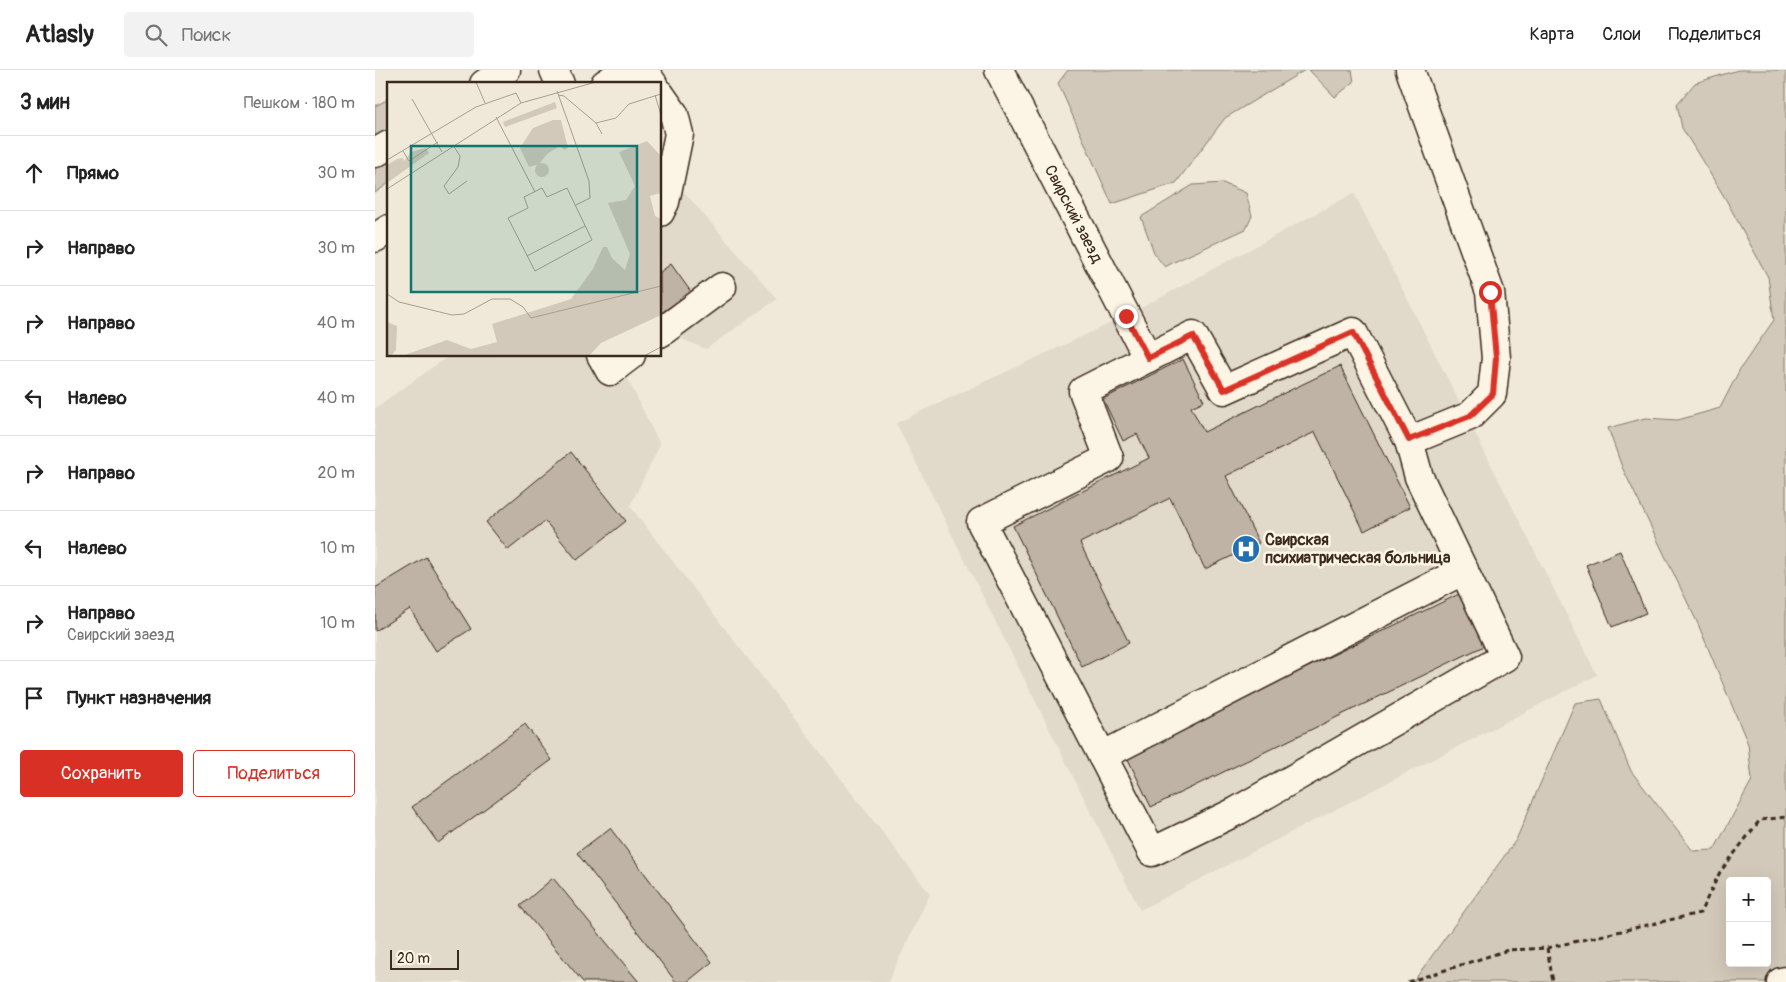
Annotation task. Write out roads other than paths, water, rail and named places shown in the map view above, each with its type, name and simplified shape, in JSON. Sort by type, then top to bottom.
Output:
[{"type":"street","points":[[487,82],[506,70]]},
{"type":"street","points":[[554,70],[559,82]]},
{"type":"street","points":[[608,82],[626,70]]},
{"type":"street","points":[[643,70],[652,82]]},
{"type":"street","name":"Свирский заезд","points":[[999,70],[1148,358]]},
{"type":"street","points":[[1409,440],[1470,416],[1493,394],[1496,358],[1490,292],[1410,70]]},
{"type":"street","points":[[661,95],[675,114],[679,134],[665,202],[661,210]]},
{"type":"street","points":[[375,153],[387,145]]},
{"type":"street","points":[[375,238],[387,230]]},
{"type":"street","points":[[661,333],[722,287]]},
{"type":"street","points":[[1353,332],[1409,440],[1419,477],[1505,657],[1237,812],[1152,852],[981,522],[1109,458],[1083,391],[1148,358],[1193,336],[1224,390],[1353,332]]},
{"type":"street","points":[[602,356],[611,371],[630,356]]},
{"type":"street","points":[[1102,756],[1464,570]]},
{"type":"street","points":[[1781,982],[1786,981]]},
{"type":"place","name":"Свирская психиатрическая больница","points":[[1246,549]]}]
